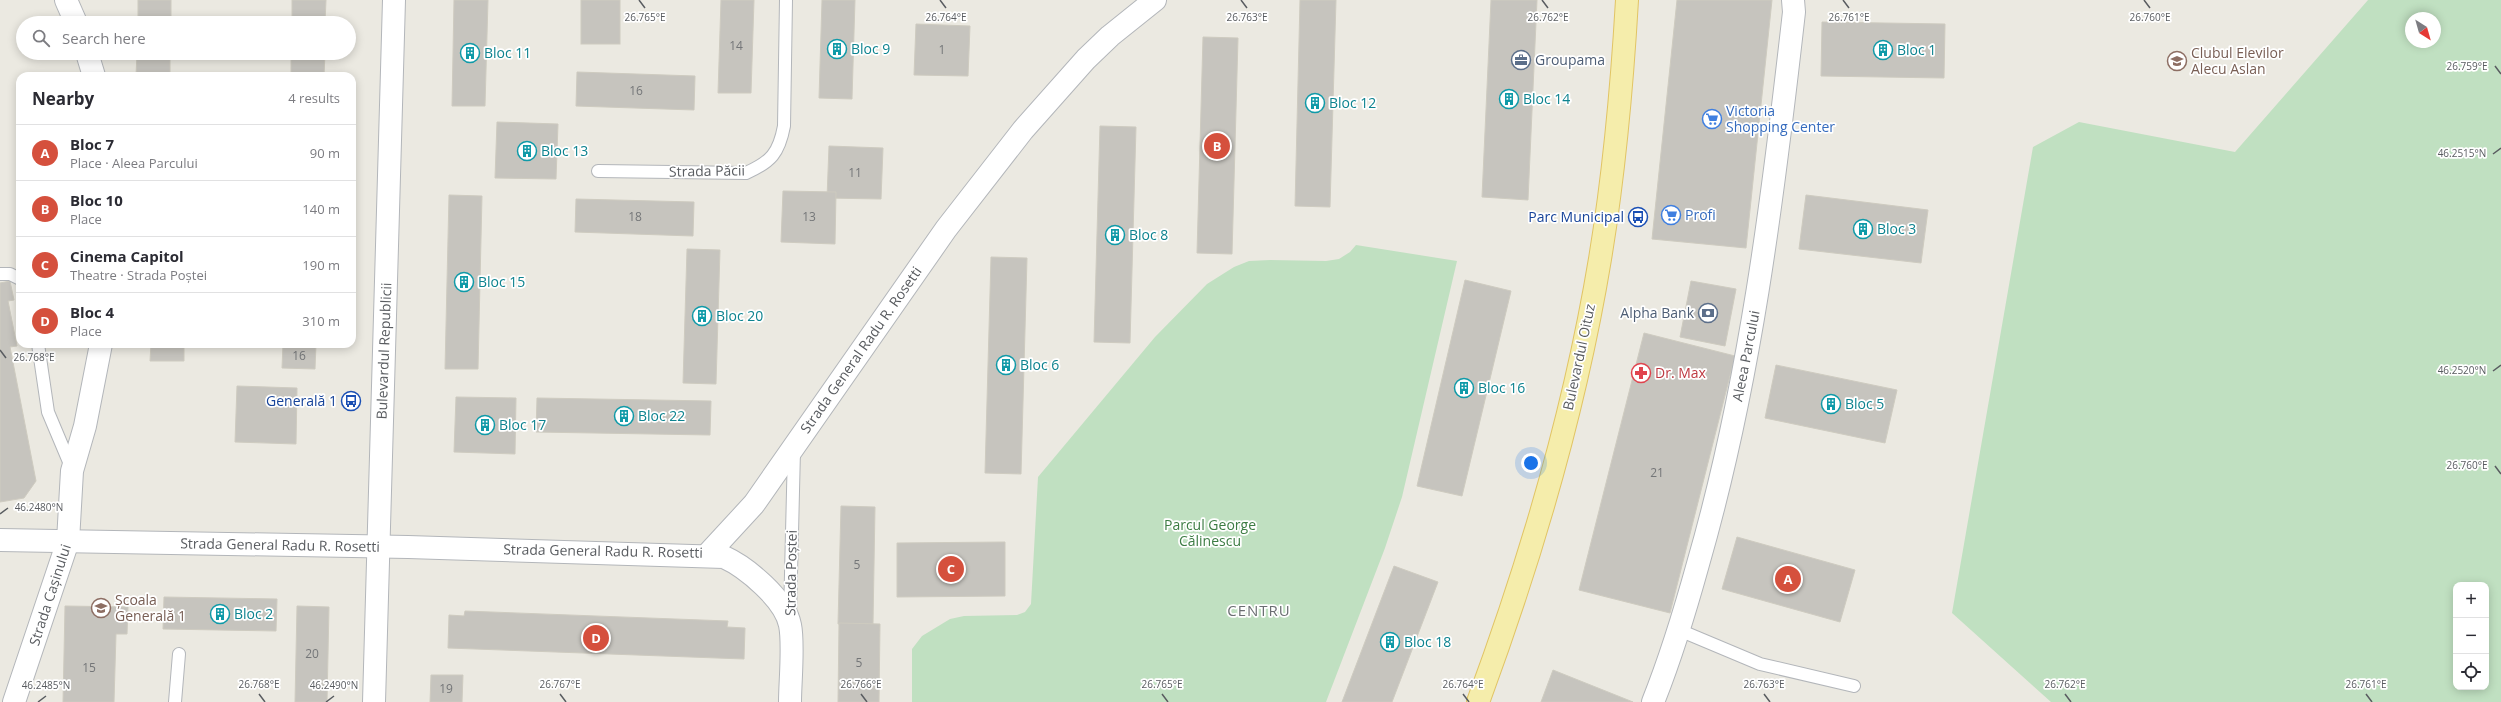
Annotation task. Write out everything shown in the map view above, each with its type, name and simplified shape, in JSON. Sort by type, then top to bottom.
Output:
[{"type":"main road","name":"Bulevardul Oituz","points":[[1478,702],[1513,607],[1560,444],[1583,346],[1600,260],[1611,184],[1627,0]]},
{"type":"street","points":[[66,0],[73,16]]},
{"type":"street","name":"Bulevardul Republicii","points":[[374,702],[394,0]]},
{"type":"street","name":"Strada General Radu R. Rosetti","points":[[0,540],[378,546],[707,555],[754,504],[946,229],[1022,130],[1086,59],[1116,31],[1155,0]]},
{"type":"street","name":"Aleea Parcului","points":[[1653,702],[1679,630],[1714,508],[1744,372],[1775,186],[1794,12],[1793,0]]},
{"type":"street","points":[[89,60],[93,72]]},
{"type":"street","name":"Strada Cașinului","points":[[14,702],[68,541],[72,471],[85,426],[100,348]]},
{"type":"street","name":"Strada Poștei","points":[[707,555],[724,557],[751,574],[773,596],[790,625],[790,702]]},
{"type":"lane","name":"Strada Păcii","points":[[598,171],[746,173],[760,167],[774,155],[781,142],[784,126],[786,0]]},
{"type":"lane","points":[[0,274],[10,274],[16,277]]},
{"type":"lane","points":[[39,348],[48,412],[72,471]]},
{"type":"lane","name":"Strada Poștei","points":[[790,625],[794,445]]},
{"type":"lane","points":[[1679,630],[1760,664],[1854,686]]},
{"type":"lane","points":[[175,702],[179,654]]},
{"type":"green space","points":[[2368,0],[2501,0],[2501,702],[2051,702],[1952,613],[2033,147],[2079,122],[2235,152]]},
{"type":"green space","name":"Parcul George Călinescu","points":[[1356,245],[1457,261],[1402,497],[1385,548],[1326,702],[912,702],[912,649],[922,636],[950,619],[964,616],[1017,615],[1025,612],[1031,604],[1038,477],[1155,337],[1207,284],[1234,267],[1249,261],[1326,261],[1339,259],[1350,252]]},
{"type":"building","points":[[138,0],[171,0],[171,16],[138,16]]},
{"type":"building","points":[[292,0],[326,0],[325,16],[292,16]]},
{"type":"building","name":"Bloc 11","points":[[454,0],[488,0],[485,106],[452,106]]},
{"type":"building","points":[[581,0],[620,0],[620,44],[581,44]]},
{"type":"building","points":[[721,0],[754,0],[751,93],[718,93]]},
{"type":"building","name":"Bloc 9","points":[[822,0],[855,0],[852,99],[819,98]]},
{"type":"building","name":"Bloc 12","points":[[1300,0],[1336,0],[1330,207],[1295,206]]},
{"type":"building","name":"Bloc 14","points":[[1491,0],[1537,0],[1528,200],[1482,197]]},
{"type":"building","name":"Victoria Shopping Center","points":[[1677,0],[1772,0],[1746,248],[1652,239]]},
{"type":"building","name":"Bloc 1","points":[[1822,22],[1945,24],[1944,78],[1821,76]]},
{"type":"building","points":[[916,24],[970,26],[968,76],[914,75]]},
{"type":"building","points":[[1203,37],[1238,38],[1232,254],[1197,253]]},
{"type":"building","points":[[137,60],[170,60],[170,72],[136,72]]},
{"type":"building","points":[[291,60],[325,60],[324,72],[291,72]]},
{"type":"building","points":[[577,72],[695,76],[694,110],[576,106]]},
{"type":"building","name":"Bloc 13","points":[[497,122],[558,124],[556,179],[495,178]]},
{"type":"building","name":"Bloc 8","points":[[1100,126],[1136,127],[1130,343],[1094,342]]},
{"type":"building","points":[[829,146],[883,148],[881,199],[827,198]]},
{"type":"building","points":[[783,191],[836,192],[835,244],[781,242]]},
{"type":"building","name":"Bloc 15","points":[[449,195],[482,196],[478,369],[445,369]]},
{"type":"building","name":"Bloc 3","points":[[1806,195],[1928,210],[1921,263],[1799,249]]},
{"type":"building","points":[[576,199],[694,202],[693,236],[575,232]]},
{"type":"building","name":"Bloc 20","points":[[687,249],[720,250],[716,384],[683,383]]},
{"type":"building","name":"Bloc 6","points":[[991,257],[1027,258],[1021,474],[985,473]]},
{"type":"building","name":"Bloc 16","points":[[1465,280],[1511,291],[1462,496],[1417,486]]},
{"type":"building","points":[[10,281],[14,300],[8,301],[16,346],[10,347],[36,481],[24,498],[0,502],[0,283]]},
{"type":"building","name":"Alpha Bank","points":[[1691,281],[1736,289],[1725,346],[1680,337]]},
{"type":"building","points":[[1644,333],[1735,356],[1670,613],[1579,590]]},
{"type":"building","points":[[151,348],[184,348],[184,361],[150,361]]},
{"type":"building","points":[[283,348],[316,348],[315,369],[282,368]]},
{"type":"building","name":"Bloc 5","points":[[1776,365],[1897,390],[1885,443],[1765,418]]},
{"type":"building","points":[[237,386],[297,388],[296,444],[235,442]]},
{"type":"building","name":"Bloc 17","points":[[456,397],[516,398],[515,454],[454,452]]},
{"type":"building","name":"Bloc 22","points":[[537,398],[711,401],[710,435],[536,432]]},
{"type":"building","points":[[841,506],[875,507],[873,624],[838,624]]},
{"type":"building","points":[[1737,537],[1855,570],[1840,622],[1722,589]]},
{"type":"building","points":[[1005,542],[1005,596],[897,597],[897,543]]},
{"type":"building","name":"Bloc 18","points":[[1394,566],[1438,582],[1392,702],[1342,702]]},
{"type":"building","name":"Bloc 2","points":[[164,597],[277,599],[276,631],[163,629]]},
{"type":"building","points":[[65,606],[128,607],[127,634],[116,634],[114,702],[63,702]]},
{"type":"building","points":[[297,606],[329,607],[327,702],[295,702]]},
{"type":"building","points":[[465,611],[728,621],[727,627],[745,628],[744,659],[448,648],[449,615],[464,616]]},
{"type":"building","points":[[839,623],[880,624],[879,702],[838,702]]},
{"type":"building","points":[[1553,670],[1633,702],[1541,702]]},
{"type":"building","points":[[431,675],[463,675],[462,702],[430,702]]},
{"type":"place","name":"Bloc 9","points":[[837,49]]},
{"type":"place","name":"Bloc 1","points":[[1883,50]]},
{"type":"place","name":"Bloc 11","points":[[470,53]]},
{"type":"place","name":"Groupama","points":[[1521,60]]},
{"type":"place","name":"Clubul Elevilor Alecu Aslan","points":[[2177,61]]},
{"type":"place","name":"Bloc 14","points":[[1509,99]]},
{"type":"place","name":"Bloc 12","points":[[1315,103]]},
{"type":"place","name":"Victoria Shopping Center","points":[[1712,119]]},
{"type":"place","name":"Bloc 10","points":[[1217,146]]},
{"type":"place","name":"Bloc 13","points":[[527,151]]},
{"type":"place","name":"Profi","points":[[1671,215]]},
{"type":"place","name":"Parc Municipal","points":[[1638,217]]},
{"type":"place","name":"Bloc 3","points":[[1863,229]]},
{"type":"place","name":"Bloc 8","points":[[1115,235]]},
{"type":"place","name":"Bloc 15","points":[[464,282]]},
{"type":"place","name":"Alpha Bank","points":[[1708,313]]},
{"type":"place","name":"Bloc 20","points":[[702,316]]},
{"type":"place","name":"Bloc 6","points":[[1006,365]]},
{"type":"place","name":"Dr. Max","points":[[1641,373]]},
{"type":"place","name":"Bloc 16","points":[[1464,388]]},
{"type":"place","name":"Generală 1","points":[[351,401]]},
{"type":"place","name":"Bloc 5","points":[[1831,404]]},
{"type":"place","name":"Bloc 22","points":[[624,416]]},
{"type":"place","name":"Bloc 17","points":[[485,425]]},
{"type":"place","name":"Cinema Capitol","points":[[951,569]]},
{"type":"place","name":"Bloc 7","points":[[1788,579]]},
{"type":"place","name":"Școala Generală 1","points":[[101,608]]},
{"type":"place","name":"Bloc 2","points":[[220,614]]},
{"type":"place","name":"Bloc 4","points":[[596,638]]},
{"type":"place","name":"Bloc 18","points":[[1390,642]]},
{"type":"district","name":"CENTRU","points":[[1259,611]]}]
